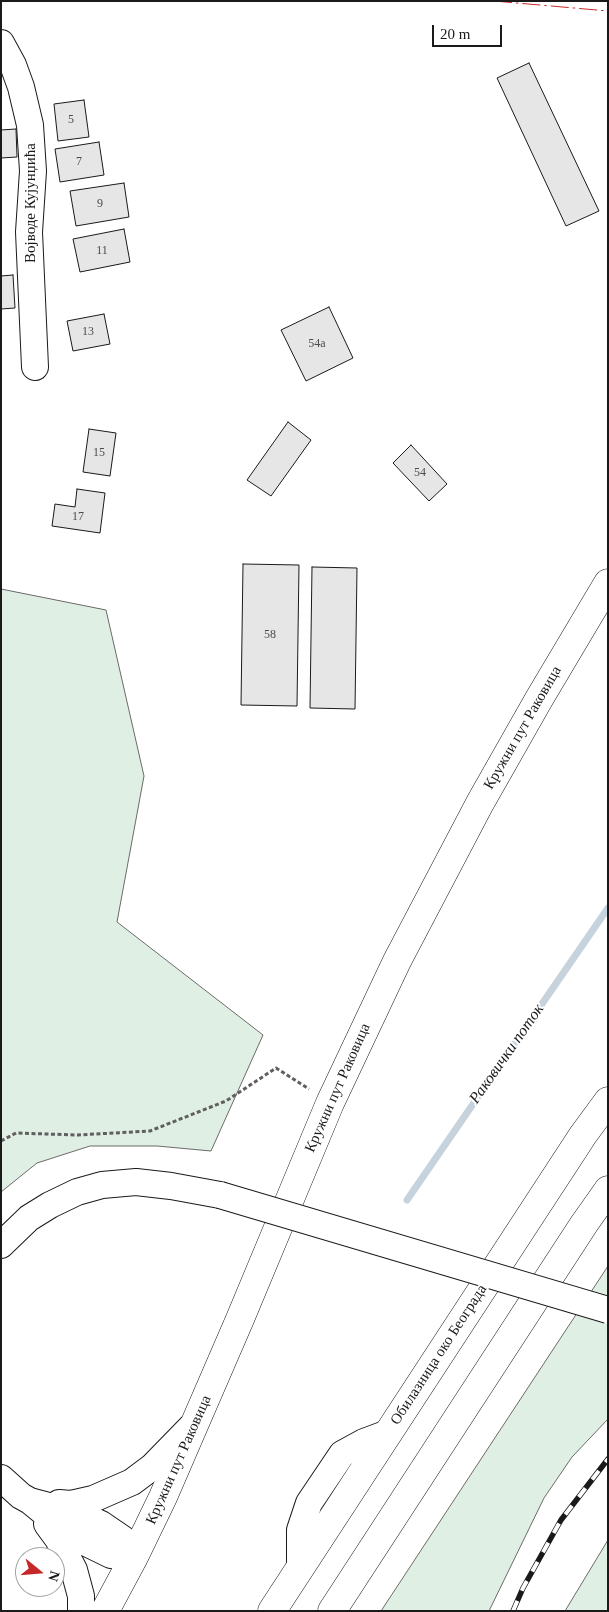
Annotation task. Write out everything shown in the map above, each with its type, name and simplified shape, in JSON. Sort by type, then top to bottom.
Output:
[{"type":"main road","name":"Кружни пут Раковица","points":[[106,1611],[163,1498],[330,1103],[397,961],[480,803],[608,583]]},
{"type":"main road","name":"Обилазница око Београда","points":[[272,1611],[578,1143],[608,1101]]},
{"type":"main road","points":[[332,1611],[608,1190]]},
{"type":"street","name":"Војводе Кујунџића","points":[[1,44],[13,65],[21,88],[27,108],[31,134],[33,171],[29,232],[35,367]]},
{"type":"street","points":[[1,1245],[29,1218],[77,1192],[102,1186],[136,1182],[172,1186],[220,1195],[608,1310]]},
{"type":"street","points":[[30,1501],[78,1503],[93,1499],[132,1482],[152,1467],[172,1448],[198,1419]]},
{"type":"street","points":[[1,1478],[74,1537],[110,1555],[134,1557]]},
{"type":"street","points":[[30,1501],[58,1538],[67,1554],[74,1570],[81,1596],[82,1611]]},
{"type":"path","points":[[1,1141],[16,1133],[78,1135],[150,1131],[226,1101],[276,1068],[330,1103]]},
{"type":"green space","points":[[1,589],[106,610],[144,776],[117,922],[263,1035],[211,1151],[157,1146],[90,1146],[37,1163],[1,1192]]},
{"type":"green space","points":[[608,1266],[608,1419],[572,1457],[544,1498],[489,1611],[381,1611]]},
{"type":"green space","points":[[608,1540],[608,1611],[565,1611]]},
{"type":"building","points":[[529,63],[599,211],[566,226],[497,78]]},
{"type":"building","points":[[84,100],[89,137],[58,141],[54,104]]},
{"type":"building","points":[[16,129],[17,157],[1,158],[1,130]]},
{"type":"building","points":[[99,142],[104,175],[60,182],[55,149]]},
{"type":"building","points":[[124,183],[129,217],[76,226],[70,191]]},
{"type":"building","points":[[124,229],[130,262],[80,272],[73,239]]},
{"type":"building","points":[[13,275],[15,308],[1,309],[1,276]]},
{"type":"building","points":[[329,307],[353,358],[306,381],[281,330]]},
{"type":"building","points":[[104,314],[110,344],[73,351],[67,321]]},
{"type":"building","points":[[288,422],[311,440],[271,496],[247,480]]},
{"type":"building","points":[[89,429],[116,433],[110,476],[83,472]]},
{"type":"building","points":[[411,445],[447,484],[429,501],[393,463]]},
{"type":"building","points":[[77,489],[105,493],[100,533],[52,526],[55,504],[75,507]]},
{"type":"building","points":[[243,564],[299,565],[297,706],[241,705]]},
{"type":"building","points":[[312,567],[357,568],[355,709],[310,708]]},
{"type":"waterway","name":"Раковички поток","points":[[407,1200],[608,908]]},
{"type":"railway","points":[[513,1611],[523,1588],[561,1520],[608,1459]]},
{"type":"power","points":[[494,1],[608,11]]}]
